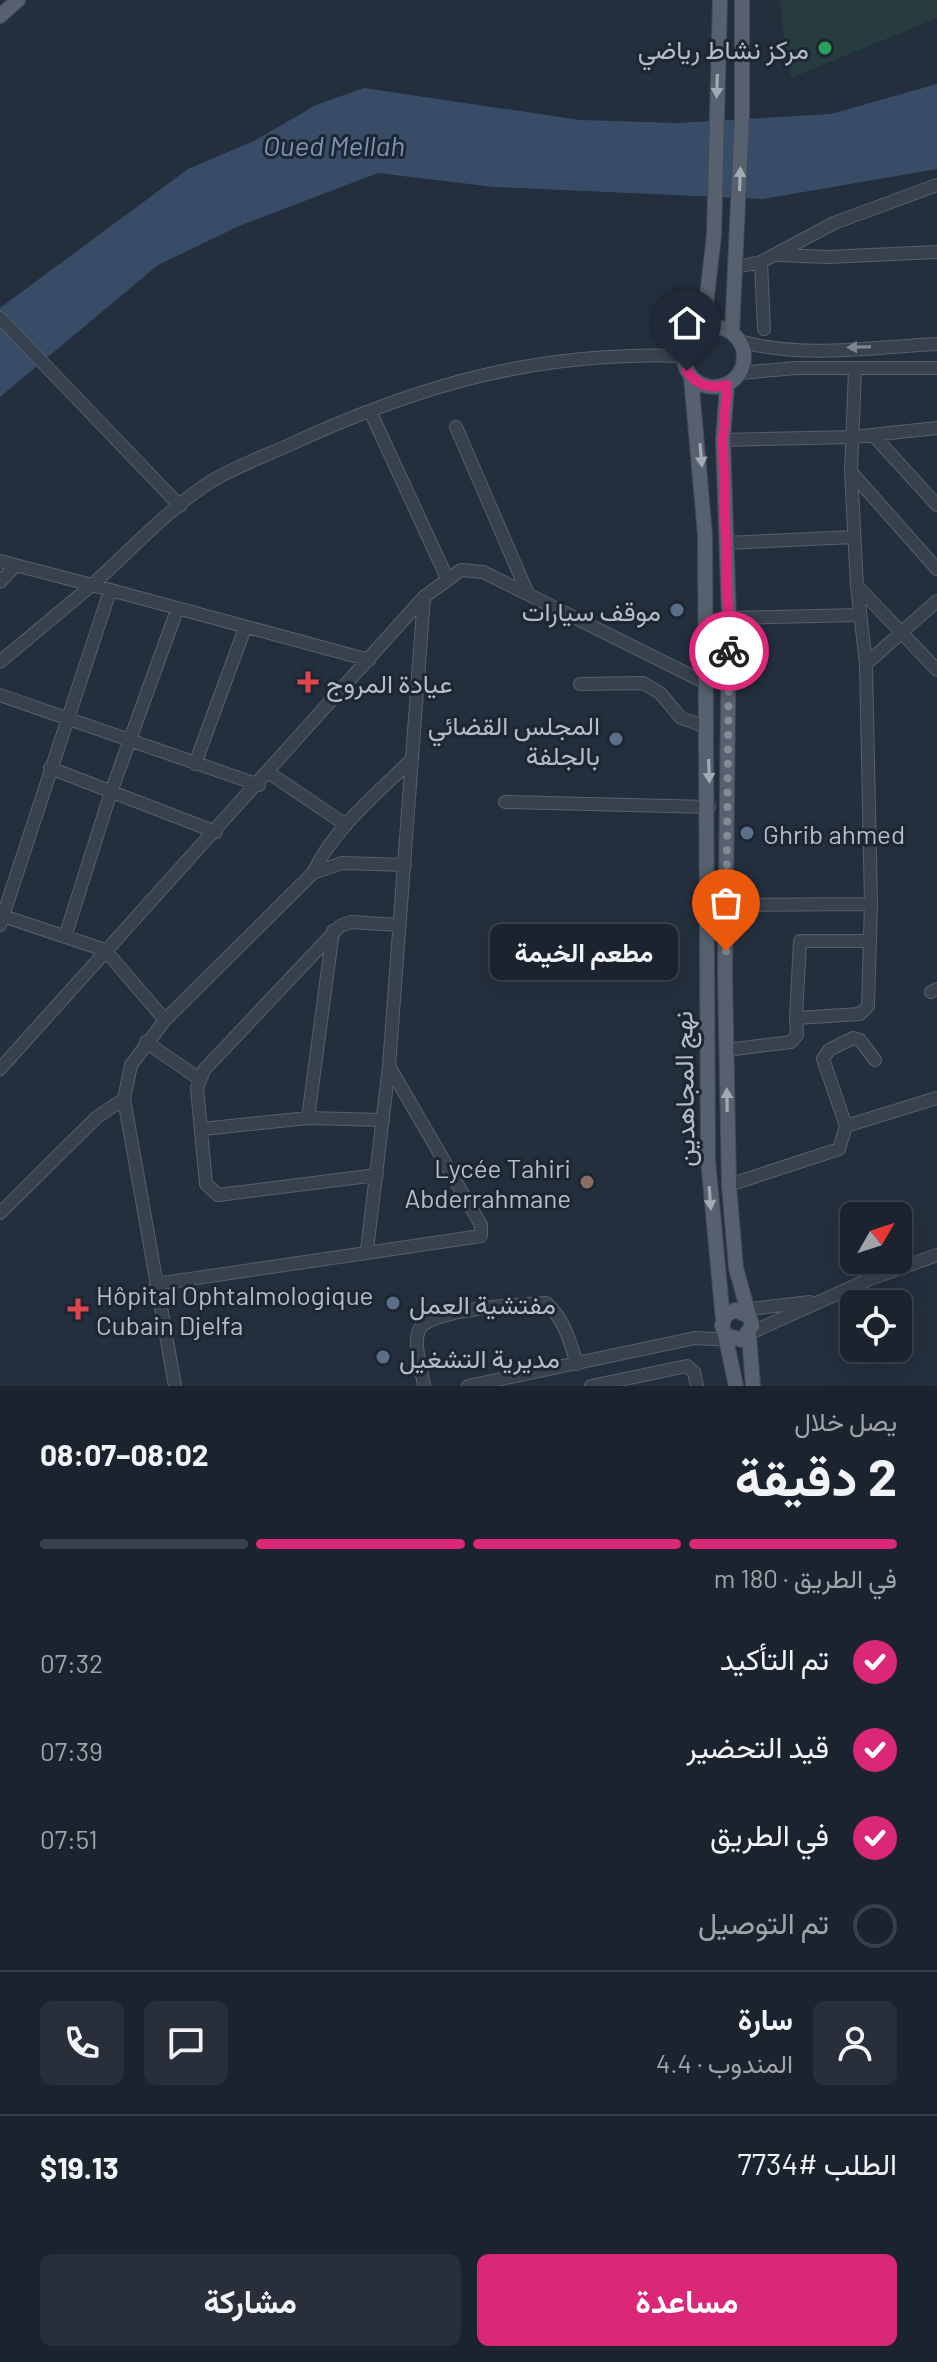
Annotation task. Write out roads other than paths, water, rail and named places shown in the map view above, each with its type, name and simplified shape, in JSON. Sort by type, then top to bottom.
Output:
[{"type":"main road","points":[[0,16],[18,0]]},
{"type":"main road","points":[[720,0],[714,235],[704,322],[684,356],[691,377],[708,387],[727,385],[740,373],[744,357],[736,337],[742,0]]},
{"type":"main road","points":[[694,335],[713,327],[736,337]]},
{"type":"main road","name":"نهج المجاهدين","points":[[691,377],[703,490],[708,684],[709,1192],[736,1386]]},
{"type":"main road","name":"نهج المجاهدين","points":[[727,385],[723,440],[729,618],[726,1050],[729,1185],[736,1268],[745,1312],[752,1322],[749,1334],[753,1386]]},
{"type":"main road","points":[[745,1312],[730,1312],[726,1331],[749,1334]]},
{"type":"street","points":[[736,267],[761,262],[834,223],[937,185]]},
{"type":"street","points":[[775,255],[827,257],[937,252]]},
{"type":"street","points":[[761,262],[764,329]]},
{"type":"street","points":[[0,318],[180,506]]},
{"type":"street","points":[[736,337],[782,350],[937,344]]},
{"type":"street","points":[[0,662],[207,484],[370,411],[438,384],[508,369],[576,359],[684,356]]},
{"type":"street","points":[[740,373],[797,368],[937,368]]},
{"type":"street","points":[[796,1018],[864,1012],[868,1006],[871,904],[866,664],[853,537],[851,472],[855,369]]},
{"type":"street","points":[[370,411],[447,578]]},
{"type":"street","points":[[456,427],[528,594]]},
{"type":"street","points":[[723,440],[853,437],[937,428]]},
{"type":"street","points":[[873,435],[937,505]]},
{"type":"street","points":[[851,472],[937,569]]},
{"type":"street","points":[[726,543],[853,537]]},
{"type":"street","points":[[0,561],[369,660]]},
{"type":"street","points":[[0,582],[16,565]]},
{"type":"street","points":[[0,1069],[105,950],[259,785],[424,597],[461,570],[483,572],[708,684]]},
{"type":"street","points":[[857,586],[937,670]]},
{"type":"street","points":[[110,591],[1,919],[105,950],[165,1020]]},
{"type":"street","points":[[367,1250],[389,1066],[424,597]]},
{"type":"street","points":[[866,664],[937,601]]},
{"type":"street","points":[[65,937],[111,792],[177,610]]},
{"type":"street","points":[[729,618],[860,615]]},
{"type":"street","points":[[195,764],[245,628]]},
{"type":"street","points":[[580,684],[643,683],[660,693],[681,718],[707,727]]},
{"type":"street","points":[[0,695],[259,785]]},
{"type":"street","points":[[175,1386],[124,1099],[131,1065],[165,1020],[313,873],[322,853],[346,825],[412,759]]},
{"type":"street","points":[[50,768],[216,832]]},
{"type":"street","points":[[269,773],[346,825]]},
{"type":"street","points":[[505,802],[709,807]]},
{"type":"street","points":[[313,873],[342,863],[405,865]]},
{"type":"street","points":[[727,905],[871,904]]},
{"type":"street","points":[[377,1175],[218,1195],[206,1184],[198,1078],[333,931],[346,922],[400,925]]},
{"type":"street","points":[[308,1118],[333,931]]},
{"type":"street","points":[[726,1050],[791,1042],[797,1035],[800,941],[870,941]]},
{"type":"street","points":[[729,1185],[833,1154],[842,1142],[846,1126],[825,1067],[825,1054],[853,1038],[860,1040],[875,1060]]},
{"type":"street","points":[[146,1042],[198,1078]]},
{"type":"street","points":[[156,1284],[367,1250],[477,1239],[482,1231],[389,1066]]},
{"type":"street","points":[[846,1126],[937,1098]]},
{"type":"street","points":[[0,1213],[97,1117],[124,1099]]},
{"type":"street","points":[[202,1129],[308,1118],[383,1120]]},
{"type":"street","points":[[749,1334],[817,1301],[937,1255]]},
{"type":"street","points":[[745,1312],[817,1301]]},
{"type":"street","points":[[424,1386],[418,1346],[419,1330],[426,1322],[441,1316],[513,1305],[546,1303],[552,1308],[567,1334],[577,1364]]},
{"type":"street","points":[[468,1386],[726,1331]]},
{"type":"street","points":[[591,1386],[687,1366],[694,1372],[694,1385]]},
{"type":"water","name":"Oued Mellah","points":[[937,84],[937,169],[763,199],[494,187],[378,173],[239,226],[158,265],[0,397],[0,308],[188,169],[254,141],[316,105],[364,88],[580,120],[678,123],[831,114]]},
{"type":"place","name":"مركز نشاط رياضي","points":[[825,48]]},
{"type":"place","name":"موقف سيارات","points":[[677,610]]},
{"type":"place","name":"عيادة المروج","points":[[308,682]]},
{"type":"place","name":"المجلس القضائي بالجلفة","points":[[616,739]]},
{"type":"place","name":"Ghrib ahmed","points":[[747,833]]},
{"type":"place","name":"مطعم الخيمة","points":[[726,951]]},
{"type":"place","name":"Lycée Tahiri Abderrahmane","points":[[587,1182]]},
{"type":"place","name":"مفتشية العمل","points":[[393,1303]]},
{"type":"place","name":"Hôpital Ophtalmologique Cubain Djelfa","points":[[78,1309]]},
{"type":"place","name":"مديرية التشغيل","points":[[383,1357]]}]
